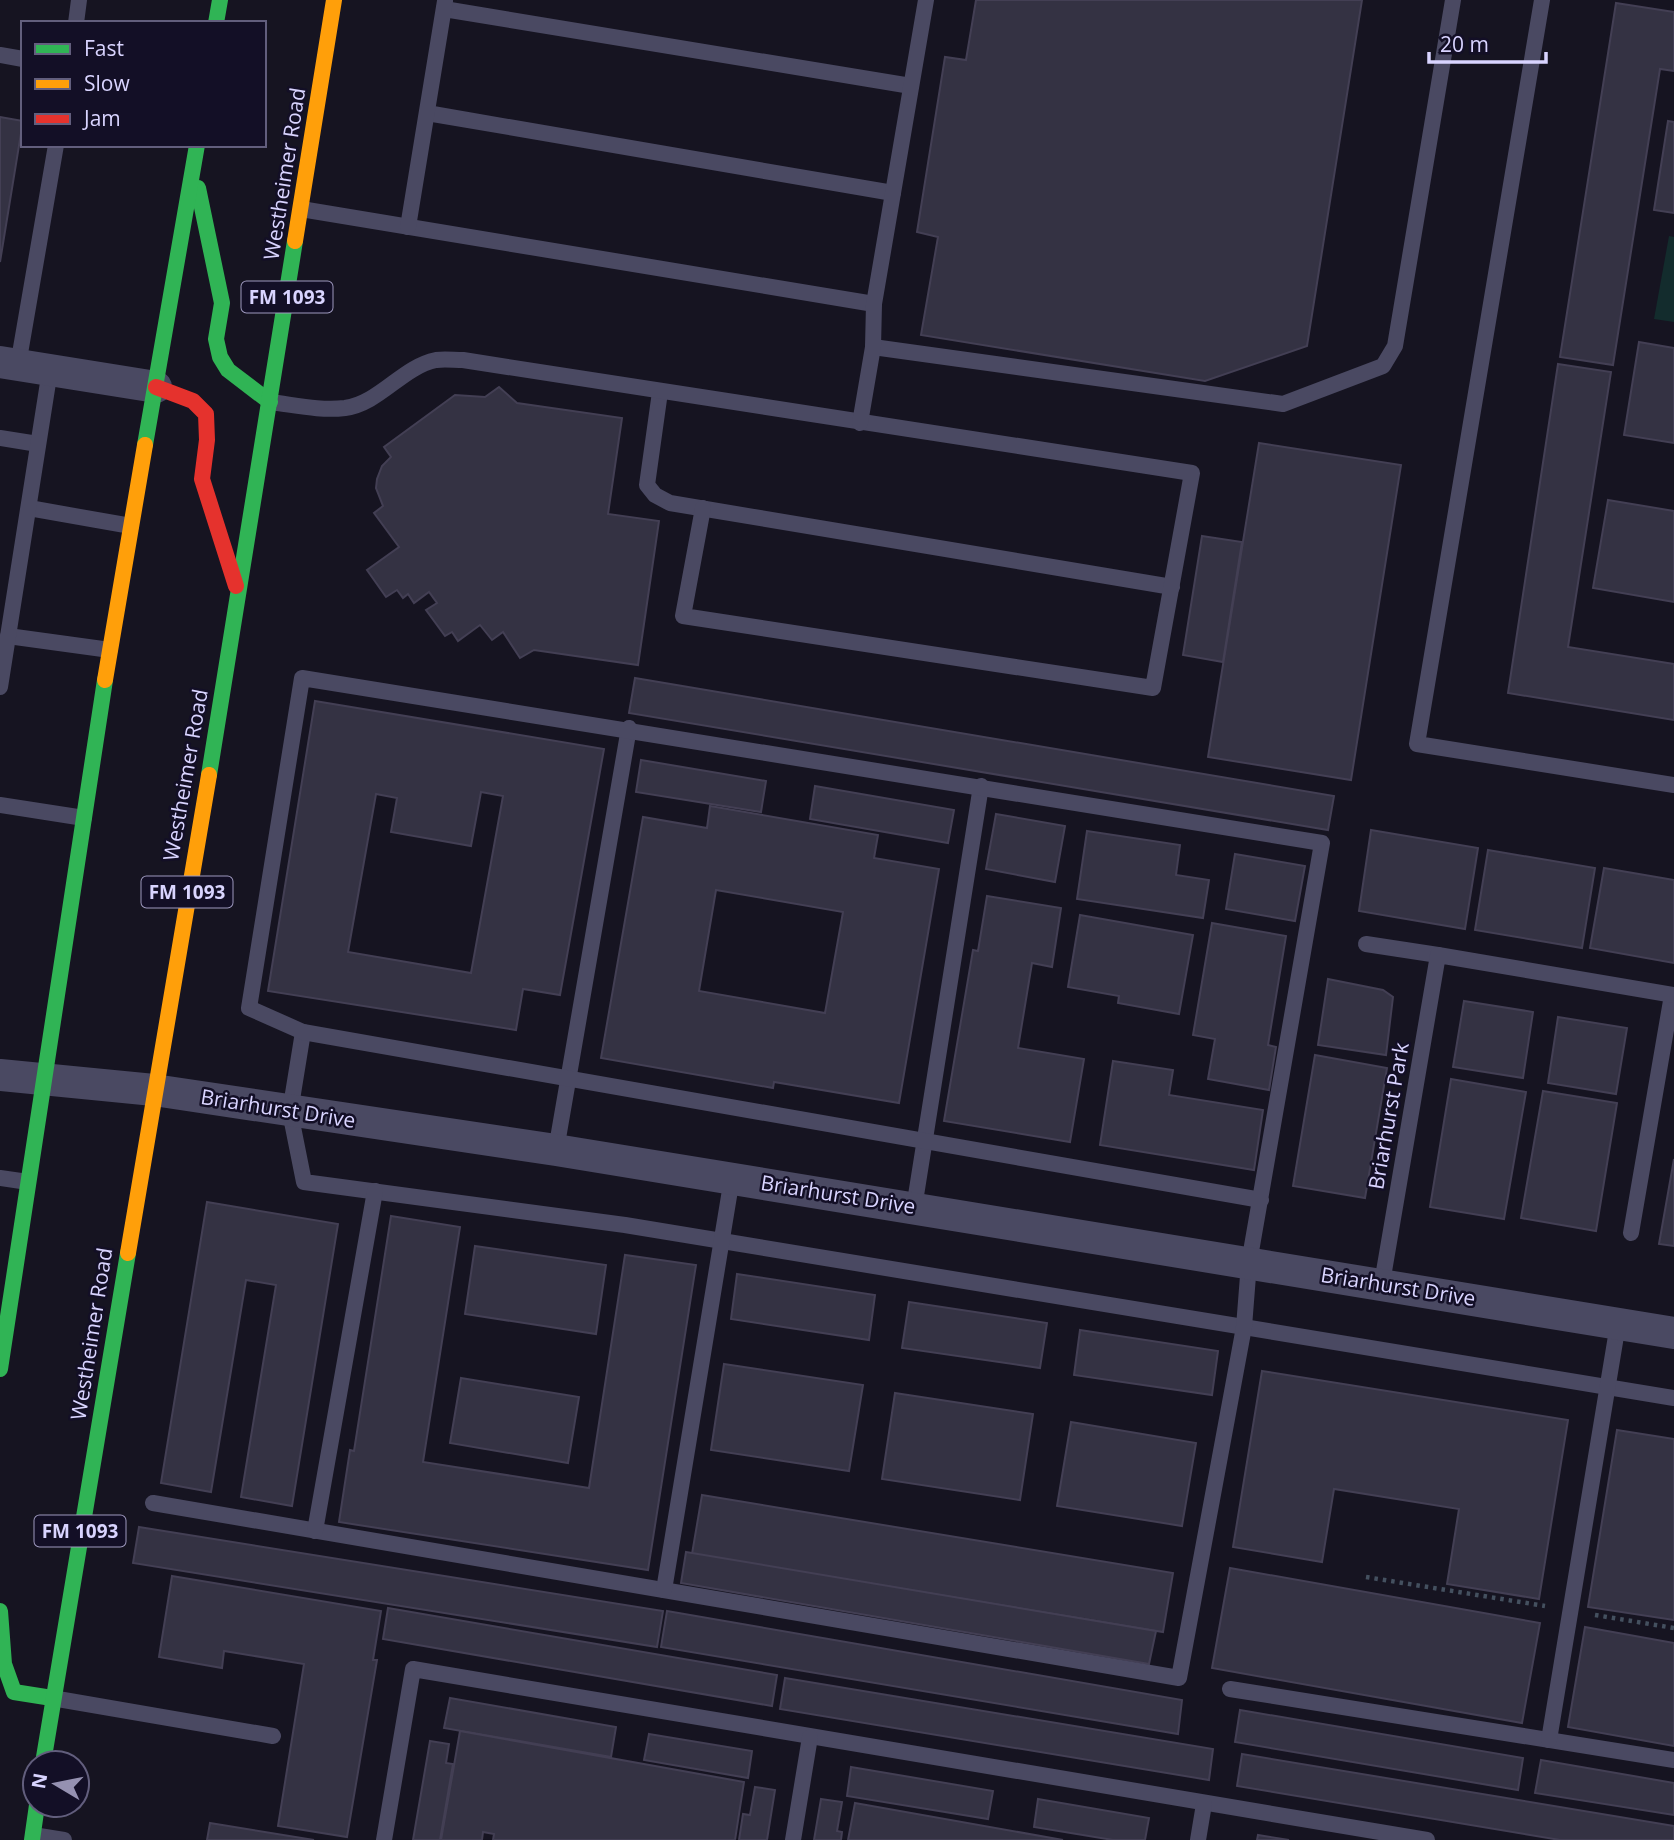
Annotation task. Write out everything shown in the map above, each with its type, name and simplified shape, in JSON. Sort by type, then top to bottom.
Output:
[{"type":"main road","points":[[216,21],[220,0]]},
{"type":"main road","name":"Westheimer Road","points":[[45,1749],[239,594],[334,0]]},
{"type":"main road","points":[[0,1369],[110,650],[197,147]]},
{"type":"main road","points":[[194,166],[222,303],[216,339],[220,357],[228,370],[270,402]]},
{"type":"main road","points":[[156,387],[193,401],[206,414],[207,440],[202,479],[239,594]]},
{"type":"main road","points":[[0,1611],[3,1639],[0,1665],[5,1682],[14,1692],[52,1698]]},
{"type":"main road","points":[[33,1837],[35,1819]]},
{"type":"street","points":[[9,363],[156,387]]},
{"type":"street","name":"Briarhurst Drive","points":[[0,1075],[154,1090],[556,1150],[1249,1264],[1382,1283],[1674,1333]]},
{"type":"lane","points":[[76,21],[79,0]]},
{"type":"lane","points":[[860,423],[873,347],[874,304],[926,0]]},
{"type":"lane","points":[[873,347],[1283,404],[1383,366],[1395,346],[1454,0]]},
{"type":"lane","points":[[1542,0],[1417,744],[1674,785]]},
{"type":"lane","points":[[408,226],[445,4],[911,86]]},
{"type":"lane","points":[[0,55],[21,58]]},
{"type":"lane","points":[[427,113],[893,193]]},
{"type":"lane","points":[[9,363],[56,147]]},
{"type":"lane","points":[[301,209],[874,304]]},
{"type":"lane","points":[[270,402],[314,408],[347,408],[371,398],[414,369],[436,360],[463,360],[1192,473],[1153,688],[683,616],[703,508]]},
{"type":"lane","points":[[0,687],[6,627],[29,508],[50,370]]},
{"type":"lane","points":[[660,392],[646,485],[654,495],[670,503],[1172,587]]},
{"type":"lane","points":[[0,438],[38,444]]},
{"type":"lane","points":[[29,508],[131,526]]},
{"type":"lane","points":[[6,627],[110,650]]},
{"type":"lane","points":[[153,1503],[1179,1678],[1244,1327],[1249,1264],[1261,1200],[1322,843],[629,728],[302,677],[249,1008],[303,1032],[1261,1200]]},
{"type":"lane","points":[[556,1150],[629,728]]},
{"type":"lane","points":[[914,1208],[981,786]]},
{"type":"lane","points":[[0,805],[84,818]]},
{"type":"lane","points":[[1366,944],[1673,995],[1631,1233]]},
{"type":"lane","name":"Briarhurst Park","points":[[1382,1283],[1438,955]]},
{"type":"lane","points":[[303,1032],[290,1112],[304,1182],[625,1225],[1674,1398]]},
{"type":"lane","points":[[0,1178],[27,1182]]},
{"type":"lane","points":[[664,1590],[732,1178]]},
{"type":"lane","points":[[315,1531],[375,1191]]},
{"type":"lane","points":[[1549,1740],[1618,1324]]},
{"type":"lane","points":[[384,1840],[413,1669],[1427,1840]]},
{"type":"lane","points":[[1230,1689],[1674,1760]]},
{"type":"lane","points":[[52,1698],[273,1736]]},
{"type":"lane","points":[[793,1840],[810,1737]]},
{"type":"lane","points":[[1198,1840],[1204,1804]]},
{"type":"lane","points":[[33,1837],[64,1840]]},
{"type":"path","points":[[1366,1577],[1674,1628]]},
{"type":"green space","points":[[1669,236],[1674,237],[1674,322],[1654,319]]},
{"type":"building","points":[[976,0],[1362,0],[1307,346],[1205,381],[921,335],[938,237],[917,232],[945,57],[966,60]]},
{"type":"building","points":[[1616,3],[1674,12],[1674,71],[1660,69],[1613,365],[1560,357]]},
{"type":"building","points":[[0,117],[21,121],[21,133],[0,262]]},
{"type":"building","points":[[1668,121],[1674,122],[1674,213],[1654,210]]},
{"type":"building","points":[[1639,342],[1674,348],[1674,443],[1624,435]]},
{"type":"building","points":[[1558,364],[1611,372],[1568,647],[1674,664],[1674,720],[1508,693]]},
{"type":"building","points":[[499,387],[517,403],[622,418],[608,514],[659,521],[638,665],[534,650],[520,658],[503,632],[492,640],[480,625],[458,641],[452,632],[445,636],[426,610],[437,603],[429,592],[414,603],[408,594],[403,598],[397,590],[386,597],[367,570],[399,547],[374,513],[383,506],[376,488],[377,479],[382,466],[391,457],[384,447],[455,395],[485,397]]},
{"type":"building","points":[[1259,443],[1401,465],[1351,780],[1208,757]]},
{"type":"building","points":[[1608,500],[1674,511],[1674,602],[1593,588]]},
{"type":"building","points":[[1202,536],[1242,542],[1223,662],[1183,655]]},
{"type":"building","points":[[635,678],[1334,796],[1328,830],[629,713]]},
{"type":"building","points":[[315,701],[604,749],[560,995],[523,989],[516,1030],[268,991]],"holes":[[[481,792],[503,796],[471,973],[348,952],[376,794],[397,798],[391,832],[471,846]]]},
{"type":"building","points":[[641,760],[766,781],[761,812],[636,792]]},
{"type":"building","points":[[815,786],[954,810],[948,843],[810,819]]},
{"type":"building","points":[[710,806],[878,835],[874,858],[939,869],[899,1103],[774,1082],[773,1088],[601,1058],[643,817],[707,828]],"holes":[[[716,890],[843,912],[825,1013],[699,991]]]},
{"type":"building","points":[[996,814],[1065,826],[1055,882],[986,869]]},
{"type":"building","points":[[1371,830],[1478,848],[1465,929],[1359,911]]},
{"type":"building","points":[[1087,831],[1180,845],[1176,875],[1209,880],[1203,918],[1077,899]]},
{"type":"building","points":[[1488,850],[1595,868],[1582,948],[1475,930]]},
{"type":"building","points":[[1235,854],[1305,866],[1295,921],[1226,909]]},
{"type":"building","points":[[1604,868],[1674,880],[1674,963],[1590,948]]},
{"type":"building","points":[[987,896],[1061,908],[1052,967],[1032,963],[1018,1048],[1084,1059],[1070,1142],[944,1121],[973,950],[978,951]]},
{"type":"building","points":[[1080,915],[1193,935],[1179,1014],[1118,1003],[1119,996],[1068,987]]},
{"type":"building","points":[[1212,923],[1286,936],[1268,1045],[1276,1047],[1269,1090],[1208,1079],[1215,1039],[1193,1035]]},
{"type":"building","points":[[1328,979],[1383,990],[1393,997],[1386,1055],[1318,1045]]},
{"type":"building","points":[[1464,1001],[1533,1012],[1523,1078],[1453,1067]]},
{"type":"building","points":[[1558,1017],[1627,1028],[1616,1094],[1548,1083]]},
{"type":"building","points":[[1315,1055],[1387,1068],[1365,1198],[1293,1186]]},
{"type":"building","points":[[1113,1061],[1173,1070],[1169,1095],[1263,1110],[1254,1170],[1100,1145]]},
{"type":"building","points":[[1451,1079],[1526,1092],[1504,1219],[1430,1207]]},
{"type":"building","points":[[1543,1091],[1617,1103],[1596,1231],[1521,1218]]},
{"type":"building","points":[[1674,1159],[1674,1246],[1659,1244]]},
{"type":"building","points":[[207,1202],[338,1224],[292,1506],[241,1497],[276,1285],[246,1280],[211,1492],[161,1483]]},
{"type":"building","points":[[391,1216],[460,1227],[423,1462],[589,1488],[625,1255],[696,1265],[648,1570],[339,1522],[350,1450],[354,1451]]},
{"type":"building","points":[[475,1246],[606,1265],[596,1334],[465,1314]]},
{"type":"building","points":[[737,1274],[875,1295],[869,1340],[731,1319]]},
{"type":"building","points":[[909,1302],[1047,1323],[1040,1368],[902,1348]]},
{"type":"building","points":[[1080,1330],[1218,1351],[1212,1395],[1074,1375]]},
{"type":"building","points":[[724,1364],[863,1385],[849,1471],[711,1450]]},
{"type":"building","points":[[1262,1371],[1568,1420],[1539,1599],[1447,1584],[1459,1509],[1334,1489],[1322,1562],[1233,1547]]},
{"type":"building","points":[[461,1378],[579,1397],[568,1463],[450,1443]]},
{"type":"building","points":[[895,1393],[1033,1414],[1020,1500],[882,1479]]},
{"type":"building","points":[[1071,1422],[1196,1443],[1182,1526],[1057,1506]]},
{"type":"building","points":[[1617,1430],[1674,1439],[1674,1620],[1588,1607]]},
{"type":"building","points":[[702,1495],[1173,1573],[1163,1632],[692,1554]]},
{"type":"building","points":[[139,1527],[663,1611],[657,1647],[133,1563]]},
{"type":"building","points":[[686,1552],[1156,1631],[1149,1664],[681,1583]]},
{"type":"building","points":[[1230,1568],[1540,1623],[1522,1723],[1212,1668]]},
{"type":"building","points":[[172,1576],[381,1611],[373,1660],[377,1660],[347,1837],[278,1826],[304,1664],[224,1651],[222,1668],[159,1657]]},
{"type":"building","points":[[388,1608],[777,1675],[772,1706],[383,1639]]},
{"type":"building","points":[[667,1611],[1182,1700],[1178,1734],[661,1647]]},
{"type":"building","points":[[1585,1627],[1674,1643],[1674,1746],[1568,1727]]},
{"type":"building","points":[[785,1678],[1213,1749],[1209,1780],[780,1709]]},
{"type":"building","points":[[450,1698],[616,1727],[611,1757],[444,1728]]},
{"type":"building","points":[[1240,1710],[1523,1758],[1518,1790],[1235,1742]]},
{"type":"building","points":[[460,1731],[744,1782],[735,1840],[493,1840],[494,1834],[483,1832],[482,1840],[441,1840]]},
{"type":"building","points":[[649,1734],[752,1751],[748,1778],[644,1760]]},
{"type":"building","points":[[430,1741],[449,1744],[446,1763],[453,1764],[440,1840],[413,1840]]},
{"type":"building","points":[[1242,1754],[1674,1826],[1674,1840],[1560,1840],[1237,1786]]},
{"type":"building","points":[[1541,1760],[1674,1783],[1674,1815],[1535,1793]]},
{"type":"building","points":[[851,1767],[993,1791],[988,1819],[847,1796]]},
{"type":"building","points":[[755,1787],[775,1790],[767,1840],[739,1840],[743,1814],[750,1815]]},
{"type":"building","points":[[821,1799],[842,1802],[837,1831],[842,1832],[841,1840],[814,1840]]},
{"type":"building","points":[[1038,1799],[1149,1818],[1145,1840],[1113,1840],[1034,1827]]},
{"type":"building","points":[[855,1803],[1063,1840],[848,1840]]},
{"type":"building","points":[[210,1823],[314,1840],[207,1840]]},
{"type":"building","points":[[1258,1835],[1289,1840],[1257,1840]]},
{"type":"traffic: fast","points":[[216,21],[220,0]]},
{"type":"traffic: fast","points":[[145,445],[197,147]]},
{"type":"traffic: fast","points":[[198,188],[222,303],[216,339],[220,357],[228,370],[270,402]]},
{"type":"traffic: fast","points":[[209,775],[295,241]]},
{"type":"traffic: fast","points":[[0,1369],[105,680]]},
{"type":"traffic: fast","points":[[45,1749],[128,1253]]},
{"type":"traffic: fast","points":[[0,1611],[4,1664],[14,1692],[52,1698]]},
{"type":"traffic: fast","points":[[32,1840],[35,1819]]},
{"type":"traffic: slow","points":[[295,241],[334,0]]},
{"type":"traffic: slow","points":[[105,680],[145,445]]},
{"type":"traffic: slow","points":[[128,1253],[209,775]]},
{"type":"traffic: jam","points":[[156,387],[193,401],[206,414],[207,440],[202,479],[236,586]]}]
